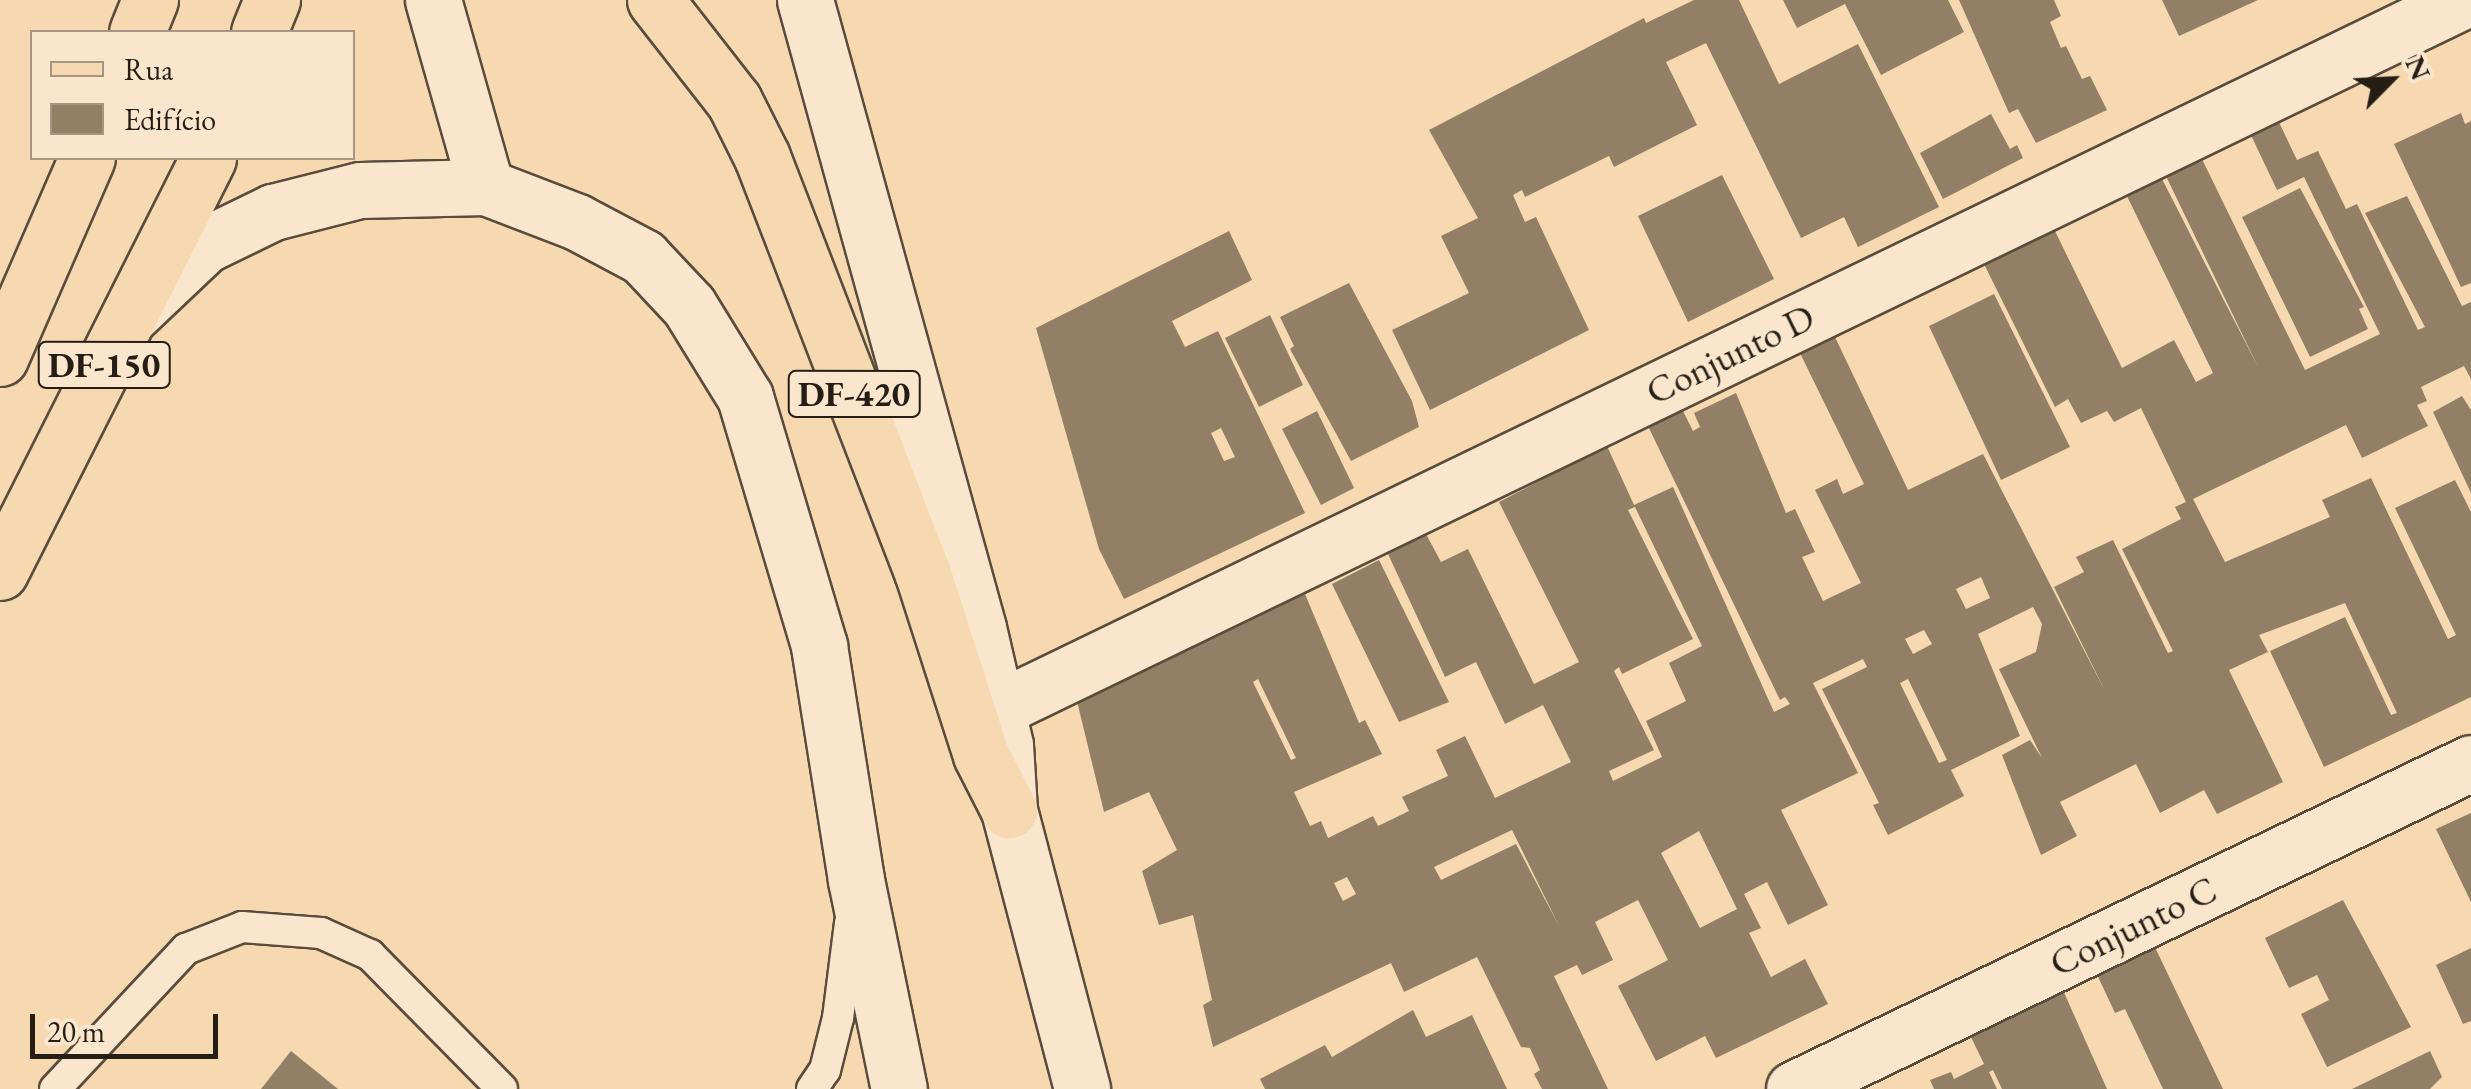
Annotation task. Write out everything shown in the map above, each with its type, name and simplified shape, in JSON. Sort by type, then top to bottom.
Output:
[{"type":"main road","points":[[138,30],[150,0]]},
{"type":"main road","points":[[260,30],[272,0]]},
{"type":"main road","points":[[433,0],[486,187]]},
{"type":"main road","name":"DF-420","points":[[655,0],[734,101],[762,157],[922,571],[981,755],[1009,810]]},
{"type":"main road","points":[[805,0],[997,708]]},
{"type":"main road","name":"Conjunto D","points":[[997,708],[2464,0]]},
{"type":"main road","name":"DF-150","points":[[0,358],[86,160]]},
{"type":"main road","name":"DF-150","points":[[0,572],[207,160]]},
{"type":"main road","name":"DF-420","points":[[126,320],[205,245],[273,212],[360,190],[486,187],[577,222],[643,257],[690,306],[745,397],[818,646],[856,880],[898,1089]]},
{"type":"main road","name":"DF-420","points":[[997,708],[1009,810],[1082,1089]]},
{"type":"main road","name":"Conjunto C","points":[[1794,1089],[2471,763]]},
{"type":"lane","points":[[812,1089],[825,1070],[838,1018],[856,880]]},
{"type":"lane","points":[[54,1089],[186,949],[242,928],[321,933],[370,954],[502,1089]]},
{"type":"building","points":[[1694,0],[1739,0],[1779,84],[1858,44],[1939,207],[1858,247],[1844,217],[1801,238],[1706,43],[1666,62],[1697,125],[1614,167],[1609,156],[1525,197],[1522,190],[1513,195],[1525,222],[1536,217],[1589,330],[1430,410],[1392,330],[1469,293],[1441,236],[1478,218],[1429,130],[1644,18],[1646,23]]},
{"type":"building","points":[[1783,0],[1948,0],[1964,32],[1881,75],[1845,4],[1797,28]]},
{"type":"building","points":[[1959,0],[2054,0],[2061,16],[2050,22],[2061,48],[2066,46],[2082,79],[2090,76],[2107,110],[2036,143],[2018,109],[2009,113]]},
{"type":"building","points":[[2162,0],[2258,0],[2179,36]]},
{"type":"building","points":[[2461,113],[2465,124],[2471,121],[2471,283],[2461,287],[2394,144]]},
{"type":"building","points":[[1991,114],[2010,149],[2017,145],[2023,158],[1943,199],[1920,153]]},
{"type":"building","points":[[2277,118],[2297,160],[2318,151],[2346,209],[2357,204],[2418,330],[2425,327],[2365,213],[2407,196],[2462,306],[2471,302],[2471,379],[2464,366],[2421,387],[2427,401],[2417,405],[2428,426],[2362,458],[2346,425],[2193,499],[2225,562],[2330,517],[2322,500],[2371,478],[2448,639],[2456,635],[2395,508],[2455,480],[2471,512],[2471,697],[2324,767],[2270,651],[2345,617],[2391,715],[2397,713],[2345,603],[2259,635],[2268,652],[2229,670],[2283,782],[2217,814],[2204,790],[2160,813],[2136,764],[2060,802],[2077,836],[2041,855],[2002,755],[2030,740],[2042,758],[1999,669],[2036,652],[2042,624],[2033,607],[1978,634],[2020,736],[1951,770],[1964,796],[1888,835],[1873,805],[1879,803],[1822,689],[1867,667],[1863,659],[1813,683],[1858,773],[1781,810],[1828,905],[1788,925],[1767,882],[1744,894],[1761,928],[1749,933],[1771,977],[1805,959],[1828,1004],[1716,1058],[1705,1036],[1656,1061],[1618,986],[1668,960],[1638,900],[1595,922],[1613,960],[1582,975],[1577,965],[1554,976],[1608,1089],[1542,1089],[1534,1074],[1540,1070],[1530,1048],[1521,1047],[1477,957],[1404,992],[1391,963],[1213,1047],[1203,1005],[1212,1000],[1193,915],[1159,925],[1142,871],[1177,850],[1149,792],[1104,812],[1074,689],[1305,594],[1359,723],[1365,720],[1382,754],[1294,792],[1310,826],[1321,821],[1328,838],[1373,816],[1378,826],[1409,811],[1402,797],[1448,776],[1436,750],[1465,736],[1495,798],[1571,762],[1543,705],[1505,724],[1476,662],[1445,677],[1388,554],[1426,534],[1441,562],[1468,549],[1534,684],[1579,662],[1499,502],[1607,446],[1634,505],[1673,487],[1774,712],[1790,704],[1785,697],[1780,700],[1647,424],[1681,407],[1693,431],[1700,427],[1694,413],[1736,393],[1786,513],[1795,509],[1815,552],[1802,557],[1823,601],[1861,583],[1815,490],[1837,479],[1843,494],[1864,484],[1799,351],[1834,335],[1908,490],[1983,454],[2105,691],[2054,587],[2084,572],[2076,557],[2113,540],[2168,653],[2173,651],[2122,549],[2181,519],[2175,507],[2186,502],[2141,408],[2114,422],[2107,411],[2081,423],[2068,399],[2055,407],[1983,262],[2053,227],[2122,368],[2174,340],[2196,382],[2213,373],[2125,192],[2160,175],[2258,367],[2164,172],[2200,155],[2305,370],[2380,334],[2304,177],[2277,190],[2249,131]],"holes":[[[1635,507],[1702,646],[1669,663],[1686,701],[1646,721],[1662,757],[1613,781],[1609,771],[1654,750],[1614,671],[1619,667],[1622,674],[1693,639],[1628,510]],[[1981,577],[1990,598],[1966,609],[1956,589]],[[1924,630],[1932,644],[1913,654],[1905,639]],[[1258,679],[1296,758],[1291,760],[1253,682]],[[1908,679],[1947,760],[1939,763],[1900,683]],[[1512,830],[1559,926],[1516,844],[1441,880],[1434,867]],[[1699,831],[1737,909],[1700,928],[1661,853]],[[1347,877],[1356,894],[1343,901],[1334,883]]]},
{"type":"building","points":[[1722,175],[1774,279],[1688,322],[1638,216]]},
{"type":"building","points":[[2300,188],[2364,307],[2359,309],[2368,329],[2310,357],[2242,217]]},
{"type":"building","points":[[1229,231],[1252,280],[1172,321],[1185,347],[1218,331],[1305,513],[1124,599],[1099,549],[1036,328]],"holes":[[[1221,428],[1235,457],[1224,461],[1211,433]]]},
{"type":"building","points":[[1349,283],[1412,401],[1419,427],[1351,461],[1290,349],[1294,346],[1280,317]]},
{"type":"building","points":[[1994,294],[2070,447],[2001,480],[1929,326]]},
{"type":"building","points":[[1270,315],[1303,385],[1259,407],[1225,338]]},
{"type":"building","points":[[2462,396],[2471,410],[2471,493],[2433,412]]},
{"type":"building","points":[[1317,411],[1354,488],[1321,505],[1282,429]]},
{"type":"building","points":[[1379,560],[1449,702],[1399,722],[1332,584]]},
{"type":"building","points":[[2471,813],[2471,902],[2436,829]]},
{"type":"building","points":[[2343,900],[2411,1027],[2327,1067],[2301,1014],[2329,1000],[2317,975],[2289,988],[2265,938]]},
{"type":"building","points":[[2151,939],[2223,1089],[2163,1089],[2125,1009],[2115,1013],[2093,966]]},
{"type":"building","points":[[2471,948],[2471,1021],[2463,1024],[2436,965]]},
{"type":"building","points":[[2062,988],[2107,1089],[2002,1089],[1993,1070],[1989,1072],[1997,1089],[1934,1089],[1930,1080],[1951,1072],[1954,1079],[1984,1064],[1969,1033]]},
{"type":"building","points":[[1413,1010],[1426,1037],[1472,1015],[1507,1089],[1265,1089],[1260,1079],[1325,1045],[1332,1057]]},
{"type":"building","points":[[291,1051],[338,1089],[261,1089]]},
{"type":"building","points":[[2430,1051],[2442,1077],[2430,1089],[2352,1089]]}]
